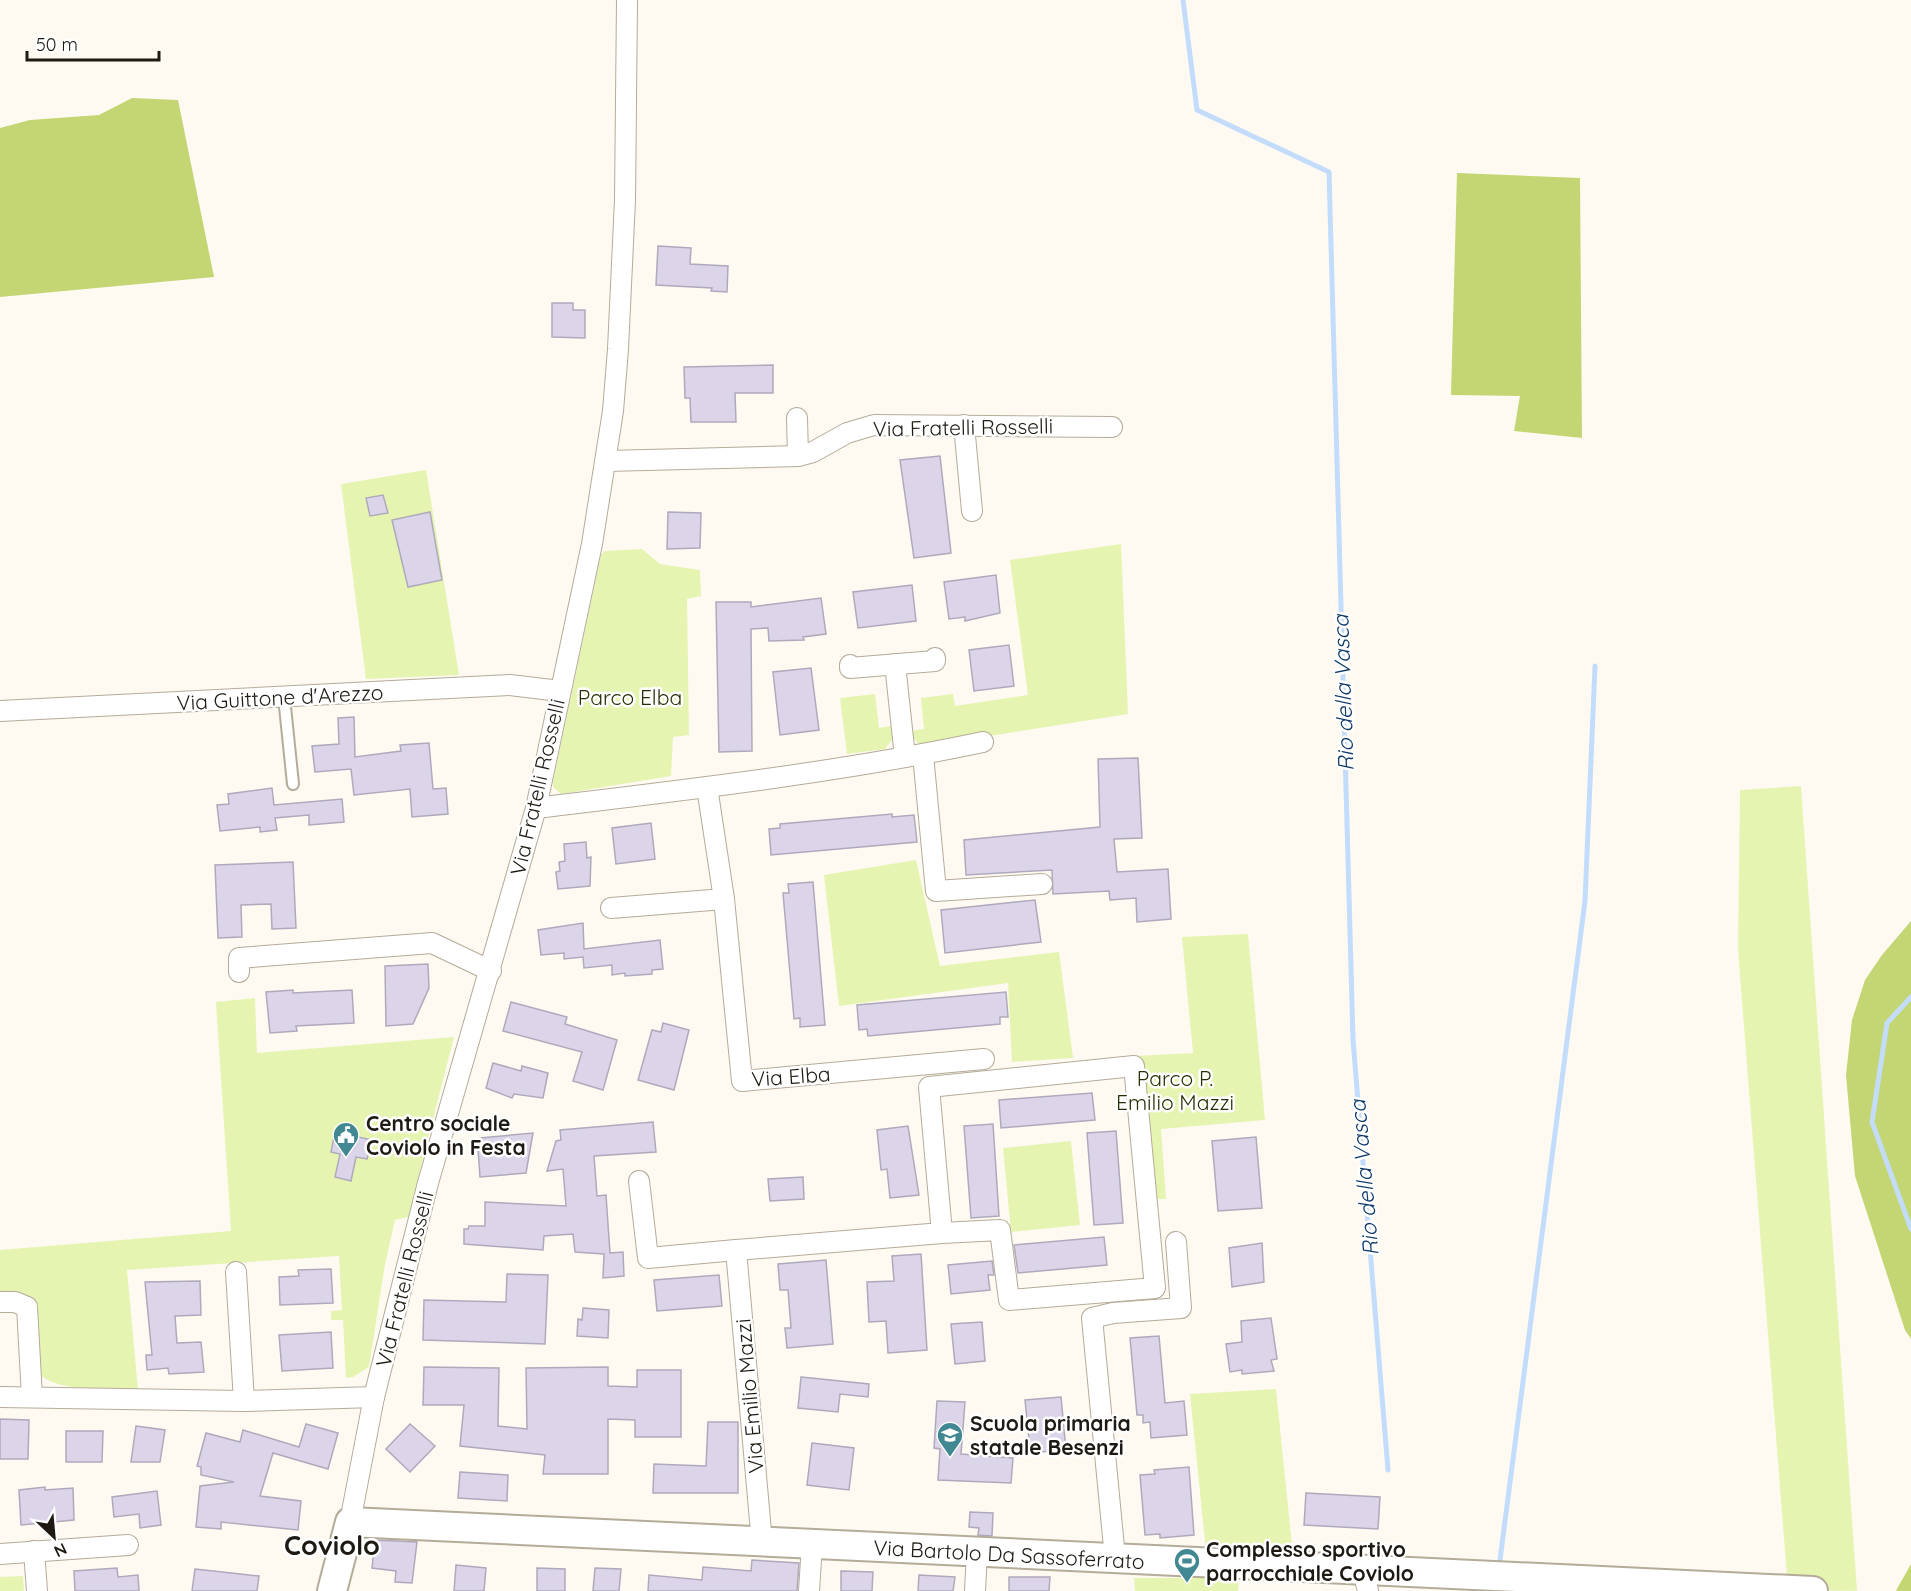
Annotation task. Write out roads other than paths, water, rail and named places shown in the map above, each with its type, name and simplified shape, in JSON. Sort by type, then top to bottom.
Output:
[{"type":"street","name":"Via Fratelli Rosselli","points":[[332,1591],[350,1522],[374,1396],[428,1184],[536,808],[581,603],[606,461],[618,349],[624,234],[627,0]]},
{"type":"street","points":[[797,418],[798,456]]},
{"type":"street","name":"Via Fratelli Rosselli","points":[[606,461],[798,456],[813,452],[847,433],[874,425],[1112,427]]},
{"type":"street","points":[[964,425],[972,511]]},
{"type":"street","points":[[850,665],[850,668],[935,658]]},
{"type":"street","points":[[895,664],[914,756],[936,891],[1042,884]]},
{"type":"street","name":"Via Guittone d'Arezzo","points":[[0,711],[510,685],[560,691]]},
{"type":"street","points":[[536,808],[707,787],[914,756],[983,742]]},
{"type":"street","name":"Via Elba","points":[[707,787],[724,899],[742,1081],[984,1059]]},
{"type":"street","points":[[611,908],[724,899]]},
{"type":"street","points":[[239,972],[239,958],[432,943],[490,970]]},
{"type":"street","points":[[639,1181],[648,1258],[1000,1230],[1009,1300],[1155,1288],[1134,1066],[929,1087],[942,1233]]},
{"type":"street","points":[[1115,1558],[1092,1318],[1113,1313],[1181,1308],[1176,1242]]},
{"type":"street","name":"Via Emilio Mazzi","points":[[736,1250],[762,1543]]},
{"type":"street","points":[[236,1272],[244,1401]]},
{"type":"street","points":[[0,1302],[15,1302],[27,1307],[32,1397]]},
{"type":"street","points":[[0,1398],[244,1401],[374,1396]]},
{"type":"street","name":"Via Bartolo Da Sassoferrato","points":[[350,1522],[1115,1558],[1365,1581],[1813,1591]]},
{"type":"street","points":[[0,1554],[128,1545]]},
{"type":"street","points":[[809,1591],[812,1545]]},
{"type":"street","points":[[34,1551],[37,1591]]},
{"type":"street","points":[[975,1591],[977,1552]]},
{"type":"lane","points":[[284,697],[293,784]]},
{"type":"waterway","name":"Rio della Vasca","points":[[1183,0],[1197,110],[1329,172],[1353,1040],[1388,1470]]},
{"type":"waterway","points":[[1500,1560],[1585,901],[1595,666]]},
{"type":"waterway","points":[[1911,997],[1887,1023],[1872,1122],[1911,1229]]},
{"type":"place","name":"Centro sociale Coviolo in Festa","points":[[346,1158]]},
{"type":"place","name":"Scuola primaria statale Besenzi","points":[[950,1458]]},
{"type":"place","name":"Complesso sportivo parrocchiale Coviolo","points":[[1187,1584]]},
{"type":"district","name":"Coviolo","points":[[332,1545]]},
{"type":"park label","name":"Parco Elba","points":[[630,697]]},
{"type":"park label","name":"Parco P. Emilio Mazzi","points":[[1175,1090]]}]
